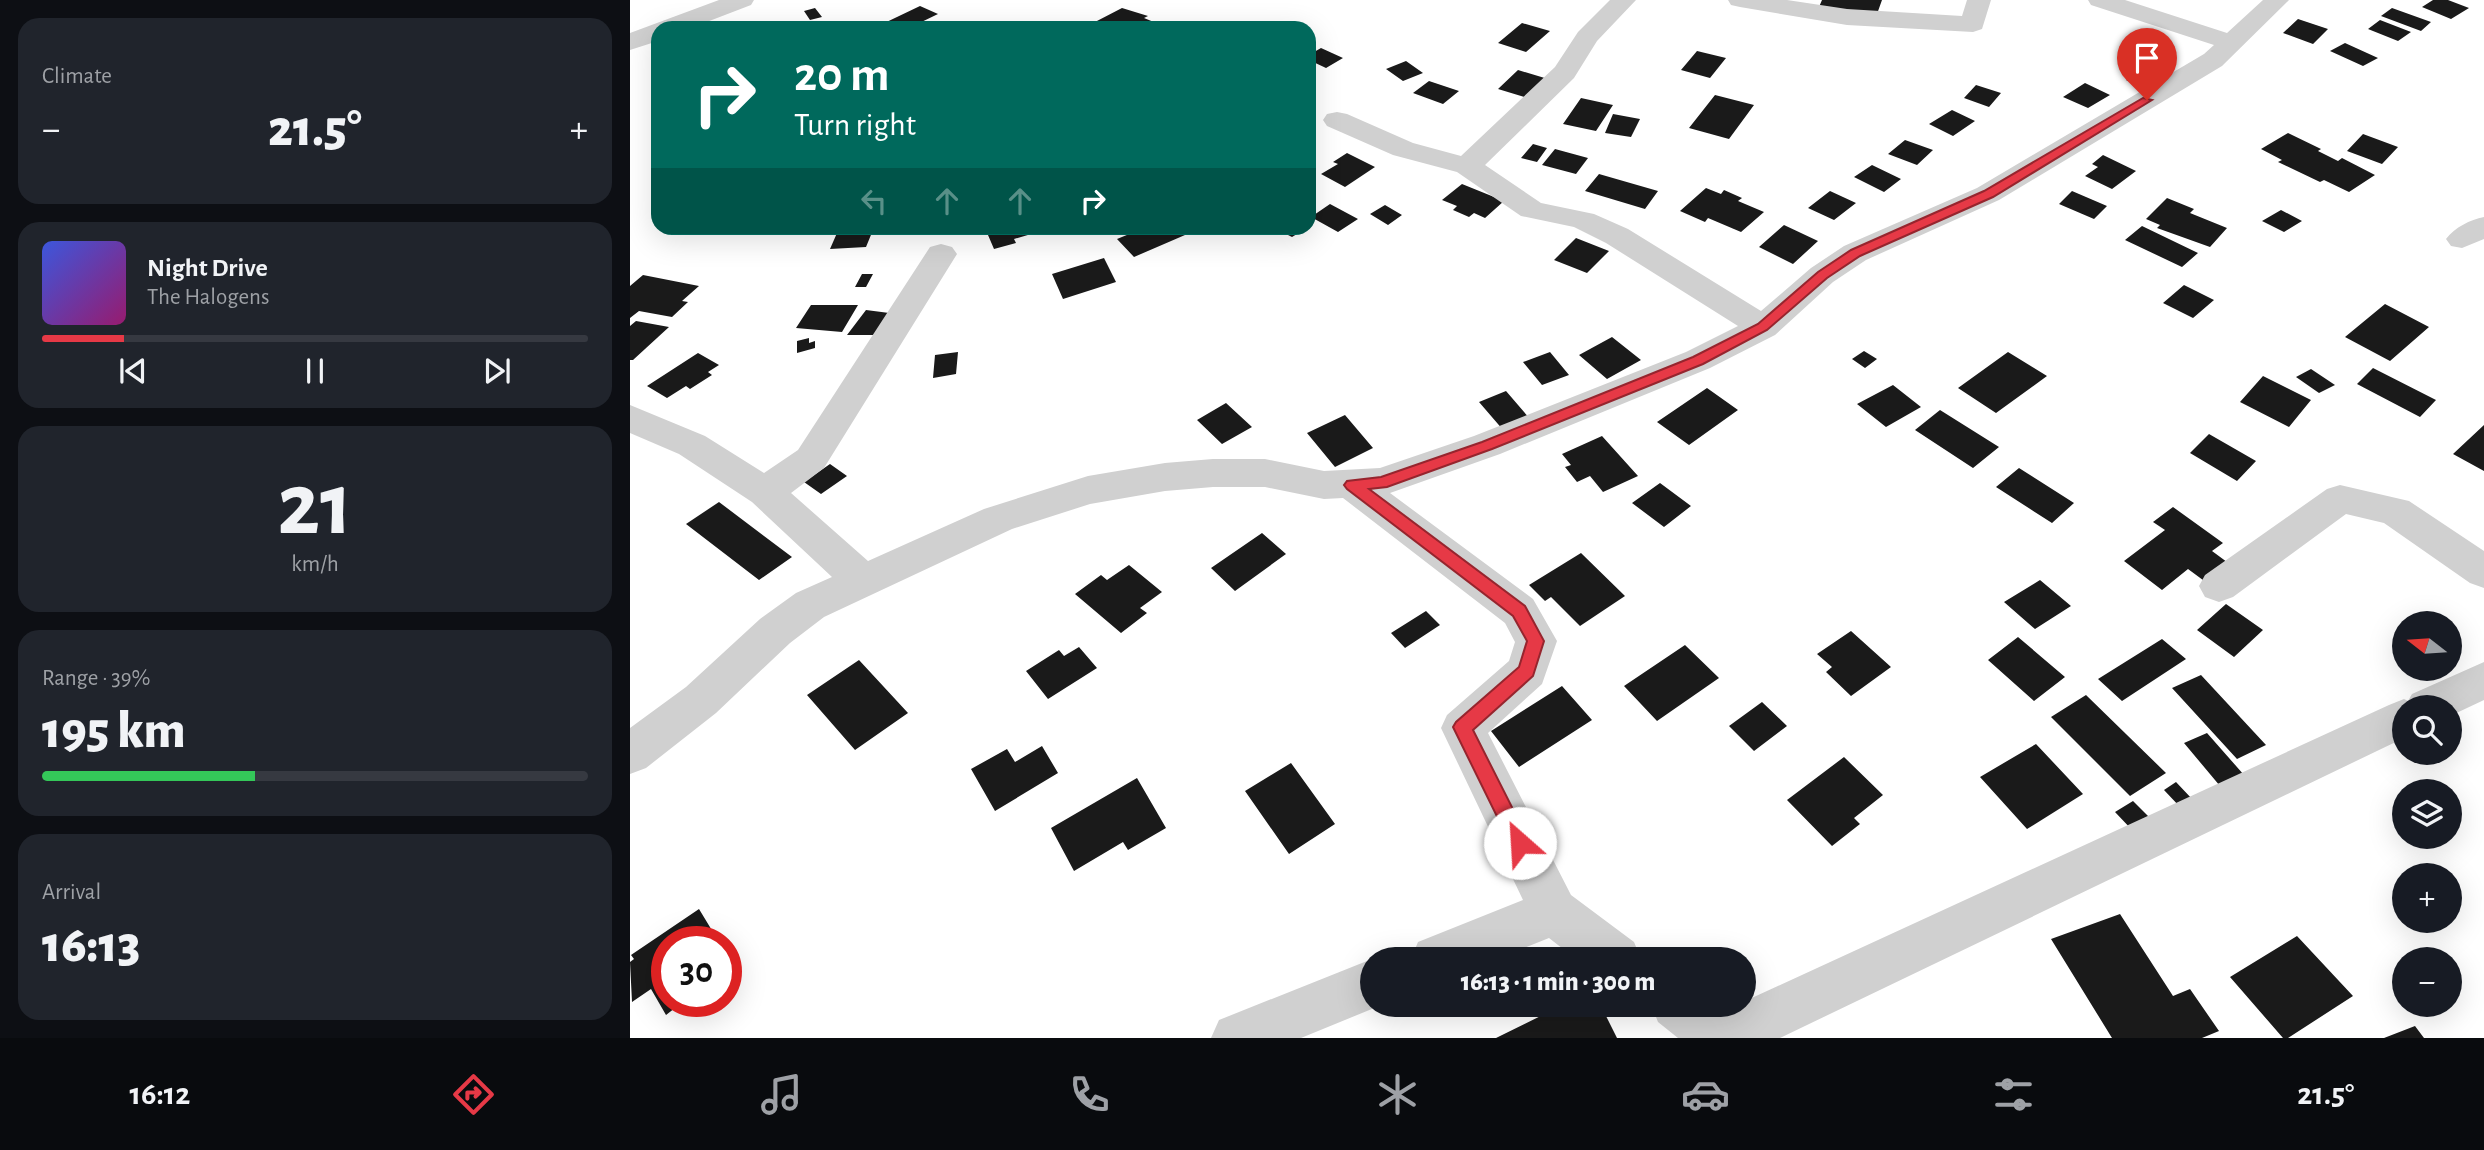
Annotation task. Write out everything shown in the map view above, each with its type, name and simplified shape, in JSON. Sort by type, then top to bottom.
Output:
[{"type":"street","points":[[686,21],[742,0]]},
{"type":"street","points":[[1467,166],[1565,72],[1587,37],[1623,0]]},
{"type":"street","points":[[1740,0],[1847,17],[1973,24],[1979,0]]},
{"type":"street","points":[[2100,0],[2230,42]]},
{"type":"street","points":[[630,754],[701,700],[775,631],[801,612],[862,580],[998,519],[1088,490],[1164,477],[1265,473],[1325,485],[1382,482],[1487,445],[1686,365],[1763,327],[1822,275],[1856,253],[1988,194],[2213,60],[2277,0]]},
{"type":"street","points":[[630,42],[651,34]]},
{"type":"street","points":[[1337,120],[1402,149],[1467,166],[1532,210],[1583,220],[1617,236],[1763,327]]},
{"type":"street","points":[[765,492],[811,459],[941,254]]},
{"type":"street","points":[[630,418],[692,445],[765,492],[862,580]]},
{"type":"street","points":[[1352,485],[1519,611],[1536,641],[1527,671],[1462,727],[1554,912],[1600,947]]},
{"type":"street","points":[[2219,586],[2340,499],[2395,511],[2484,572]]},
{"type":"street","points":[[2452,695],[2484,680]]},
{"type":"street","points":[[1693,1017],[1721,1038],[2392,724]]},
{"type":"street","points":[[1466,947],[1554,912]]},
{"type":"street","points":[[1237,1038],[1360,989]]},
{"type":"building","points":[[1822,0],[1882,0],[1877,14],[1819,7]]},
{"type":"building","points":[[2433,0],[2448,0],[2469,8],[2451,19],[2422,7]]},
{"type":"building","points":[[920,6],[938,14],[924,21],[889,21]]},
{"type":"building","points":[[815,8],[822,17],[810,20],[804,11]]},
{"type":"building","points":[[1122,8],[1148,16],[1144,18],[1151,21],[1097,21]]},
{"type":"building","points":[[2392,8],[2431,22],[2421,31],[2381,16]]},
{"type":"building","points":[[2298,19],[2328,29],[2313,44],[2283,33]]},
{"type":"building","points":[[2380,20],[2411,32],[2398,41],[2368,29]]},
{"type":"building","points":[[1522,23],[1550,31],[1526,52],[1498,43]]},
{"type":"building","points":[[2345,43],[2378,58],[2363,66],[2330,51]]},
{"type":"building","points":[[1321,48],[1343,58],[1326,68],[1316,63],[1316,51]]},
{"type":"building","points":[[1697,51],[1726,58],[1710,78],[1681,70]]},
{"type":"building","points":[[1406,61],[1423,73],[1403,81],[1386,69]]},
{"type":"building","points":[[1518,70],[1548,79],[1528,98],[1498,89]]},
{"type":"building","points":[[2135,74],[2148,80],[2139,86],[2126,80]]},
{"type":"building","points":[[1429,81],[1459,91],[1443,104],[1413,93]]},
{"type":"building","points":[[2085,83],[2110,95],[2088,108],[2063,97]]},
{"type":"building","points":[[1976,85],[2001,93],[1989,107],[1964,98]]},
{"type":"building","points":[[1715,95],[1754,105],[1729,139],[1689,128]]},
{"type":"building","points":[[1581,98],[1613,105],[1596,131],[1563,124]]},
{"type":"building","points":[[1952,110],[1975,121],[1953,136],[1929,124]]},
{"type":"building","points":[[1613,114],[1640,119],[1631,137],[1605,133]]},
{"type":"building","points":[[2288,133],[2321,149],[2318,151],[2338,161],[2342,158],[2375,175],[2349,192],[2278,162],[2282,160],[2261,149]]},
{"type":"building","points":[[2363,134],[2398,147],[2382,164],[2347,151]]},
{"type":"building","points":[[1905,140],[1933,150],[1917,165],[1888,154]]},
{"type":"building","points":[[1533,144],[1547,148],[1537,162],[1521,158]]},
{"type":"building","points":[[1555,149],[1588,158],[1576,174],[1542,165]]},
{"type":"building","points":[[1347,153],[1375,167],[1345,187],[1321,174],[1338,164],[1333,162]]},
{"type":"building","points":[[2103,155],[2136,171],[2112,189],[2085,176],[2098,167],[2092,164]]},
{"type":"building","points":[[1872,165],[1901,179],[1884,192],[1854,177]]},
{"type":"building","points":[[1599,174],[1658,191],[1645,209],[1585,191]]},
{"type":"building","points":[[1462,184],[1504,201],[1485,218],[1474,213],[1469,217],[1453,210],[1457,206],[1442,200]]},
{"type":"building","points":[[1706,188],[1721,194],[1724,190],[1742,198],[1738,201],[1764,212],[1741,232],[1708,218],[1705,222],[1680,211]]},
{"type":"building","points":[[1830,191],[1856,203],[1834,220],[1808,208]]},
{"type":"building","points":[[2072,191],[2107,206],[2094,219],[2059,204]]},
{"type":"building","points":[[2167,198],[2194,209],[2190,213],[2227,228],[2210,247],[2157,228],[2160,225],[2146,219]]},
{"type":"building","points":[[1330,204],[1358,219],[1338,232],[1316,220],[1316,214]]},
{"type":"building","points":[[1385,205],[1402,215],[1388,225],[1370,214]]},
{"type":"building","points":[[2281,210],[2302,221],[2284,232],[2262,221]]},
{"type":"building","points":[[1784,225],[1818,241],[1793,264],[1759,247]]},
{"type":"building","points":[[2142,226],[2198,253],[2182,267],[2125,240]]},
{"type":"building","points":[[836,235],[871,235],[866,247],[830,249]]},
{"type":"building","points":[[988,235],[1028,235],[1014,239],[1016,243],[994,249]]},
{"type":"building","points":[[1127,235],[1185,235],[1134,257],[1117,239]]},
{"type":"building","points":[[1576,238],[1609,251],[1587,273],[1554,260]]},
{"type":"building","points":[[1104,258],[1116,282],[1063,299],[1052,274]]},
{"type":"building","points":[[862,274],[873,274],[866,287],[855,287]]},
{"type":"building","points":[[643,275],[699,286],[682,301],[688,302],[672,317],[639,311],[630,318],[630,286]]},
{"type":"building","points":[[2184,285],[2214,300],[2193,318],[2163,303]]},
{"type":"building","points":[[2385,304],[2429,327],[2390,361],[2345,337]]},
{"type":"building","points":[[811,305],[858,305],[842,332],[796,328]]},
{"type":"building","points":[[866,310],[897,314],[881,335],[847,335]]},
{"type":"building","points":[[636,321],[669,327],[630,360],[630,326]]},
{"type":"building","points":[[1612,337],[1641,360],[1607,379],[1579,355]]},
{"type":"building","points":[[809,338],[809,343],[815,341],[815,348],[797,353],[797,341]]},
{"type":"building","points":[[1864,351],[1877,359],[1865,368],[1852,359]]},
{"type":"building","points":[[958,352],[956,374],[933,378],[935,355]]},
{"type":"building","points":[[1550,352],[1569,375],[1542,385],[1523,362]]},
{"type":"building","points":[[2008,352],[2047,376],[1996,413],[1958,388]]},
{"type":"building","points":[[698,353],[719,365],[708,372],[712,375],[690,389],[686,386],[667,398],[647,386]]},
{"type":"building","points":[[2373,368],[2436,400],[2420,417],[2357,384]]},
{"type":"building","points":[[2311,369],[2335,385],[2319,393],[2296,377]]},
{"type":"building","points":[[2263,376],[2311,400],[2289,427],[2240,402]]},
{"type":"building","points":[[1893,385],[1921,407],[1886,427],[1857,404]]},
{"type":"building","points":[[1707,388],[1738,410],[1689,445],[1657,422]]},
{"type":"building","points":[[1506,391],[1530,419],[1504,431],[1479,402]]},
{"type":"building","points":[[1226,403],[1252,427],[1222,444],[1197,420]]},
{"type":"building","points":[[1940,410],[1999,447],[1973,468],[1915,430]]},
{"type":"building","points":[[1345,415],[1373,448],[1335,467],[1307,433]]},
{"type":"building","points":[[2484,425],[2484,471],[2453,454]]},
{"type":"building","points":[[2209,434],[2256,461],[2237,481],[2190,453]]},
{"type":"building","points":[[1602,436],[1638,476],[1603,492],[1590,476],[1577,482],[1565,467],[1571,465],[1562,454]]},
{"type":"building","points":[[830,464],[847,476],[821,494],[804,482]]},
{"type":"building","points":[[2019,468],[2074,503],[2052,523],[1996,487]]},
{"type":"building","points":[[1660,483],[1691,506],[1664,527],[1632,503]]},
{"type":"building","points":[[719,502],[792,557],[759,580],[686,524]]},
{"type":"building","points":[[2173,507],[2223,543],[2212,551],[2231,565],[2207,583],[2188,569],[2162,590],[2124,561],[2165,530],[2153,522]]},
{"type":"building","points":[[1262,533],[1286,554],[1235,591],[1211,568]]},
{"type":"building","points":[[1581,553],[1625,596],[1580,626],[1551,597],[1545,601],[1529,585]]},
{"type":"building","points":[[1129,565],[1162,592],[1140,608],[1147,613],[1121,633],[1075,594],[1101,575],[1107,580]]},
{"type":"building","points":[[2040,580],[2071,606],[2035,629],[2004,602]]},
{"type":"building","points":[[2226,604],[2263,630],[2234,657],[2197,630]]},
{"type":"building","points":[[1426,611],[1440,625],[1405,648],[1391,633]]},
{"type":"building","points":[[1851,631],[1891,667],[1851,696],[1826,672],[1832,667],[1817,654]]},
{"type":"building","points":[[2018,637],[2065,677],[2034,701],[1988,660]]},
{"type":"building","points":[[2162,639],[2186,659],[2122,701],[2098,679]]},
{"type":"building","points":[[1685,645],[1719,678],[1657,721],[1624,686]]},
{"type":"building","points":[[1079,647],[1097,668],[1048,699],[1026,671],[1059,650],[1064,656]]},
{"type":"building","points":[[859,660],[908,713],[855,750],[807,695]]},
{"type":"building","points":[[2201,675],[2266,745],[2237,759],[2172,688]]},
{"type":"building","points":[[1562,686],[1592,720],[1519,767],[1491,731]]},
{"type":"building","points":[[2086,695],[2166,773],[2130,796],[2051,717]]},
{"type":"building","points":[[1762,702],[1787,726],[1754,751],[1729,726]]},
{"type":"building","points":[[2207,733],[2244,775],[2220,786],[2184,743]]},
{"type":"building","points":[[2036,744],[2083,794],[2027,829],[1980,777]]},
{"type":"building","points":[[1042,746],[1058,773],[995,811],[971,769],[1007,749],[1015,762]]},
{"type":"building","points":[[1844,757],[1883,795],[1854,818],[1860,824],[1832,846],[1787,800]]},
{"type":"building","points":[[1291,763],[1335,824],[1289,854],[1245,791]]},
{"type":"building","points":[[1137,778],[1166,828],[1128,850],[1123,842],[1074,871],[1051,828]]},
{"type":"building","points":[[2176,782],[2193,800],[2181,808],[2164,790]]},
{"type":"building","points":[[2133,801],[2152,820],[2134,832],[2115,812]]},
{"type":"building","points":[[699,909],[709,926],[674,926]]},
{"type":"building","points":[[2120,914],[2173,996],[2190,989],[2219,1031],[2202,1038],[2112,1038],[2051,939]]},
{"type":"building","points":[[2297,936],[2353,996],[2288,1038],[2283,1038],[2230,977]]},
{"type":"building","points":[[651,941],[651,989],[632,1002],[630,962],[634,959],[631,955]]},
{"type":"building","points":[[1539,1017],[1606,1017],[1617,1038],[1496,1038]]},
{"type":"building","points":[[2415,1026],[2424,1038],[2384,1038]]},
{"type":"route","points":[[1520,843],[1462,727],[1527,671],[1536,641],[1519,611],[1352,485],[1382,482],[1487,445],[1698,360],[1763,327],[1822,275],[1856,253],[1988,194],[2147,100]]}]
